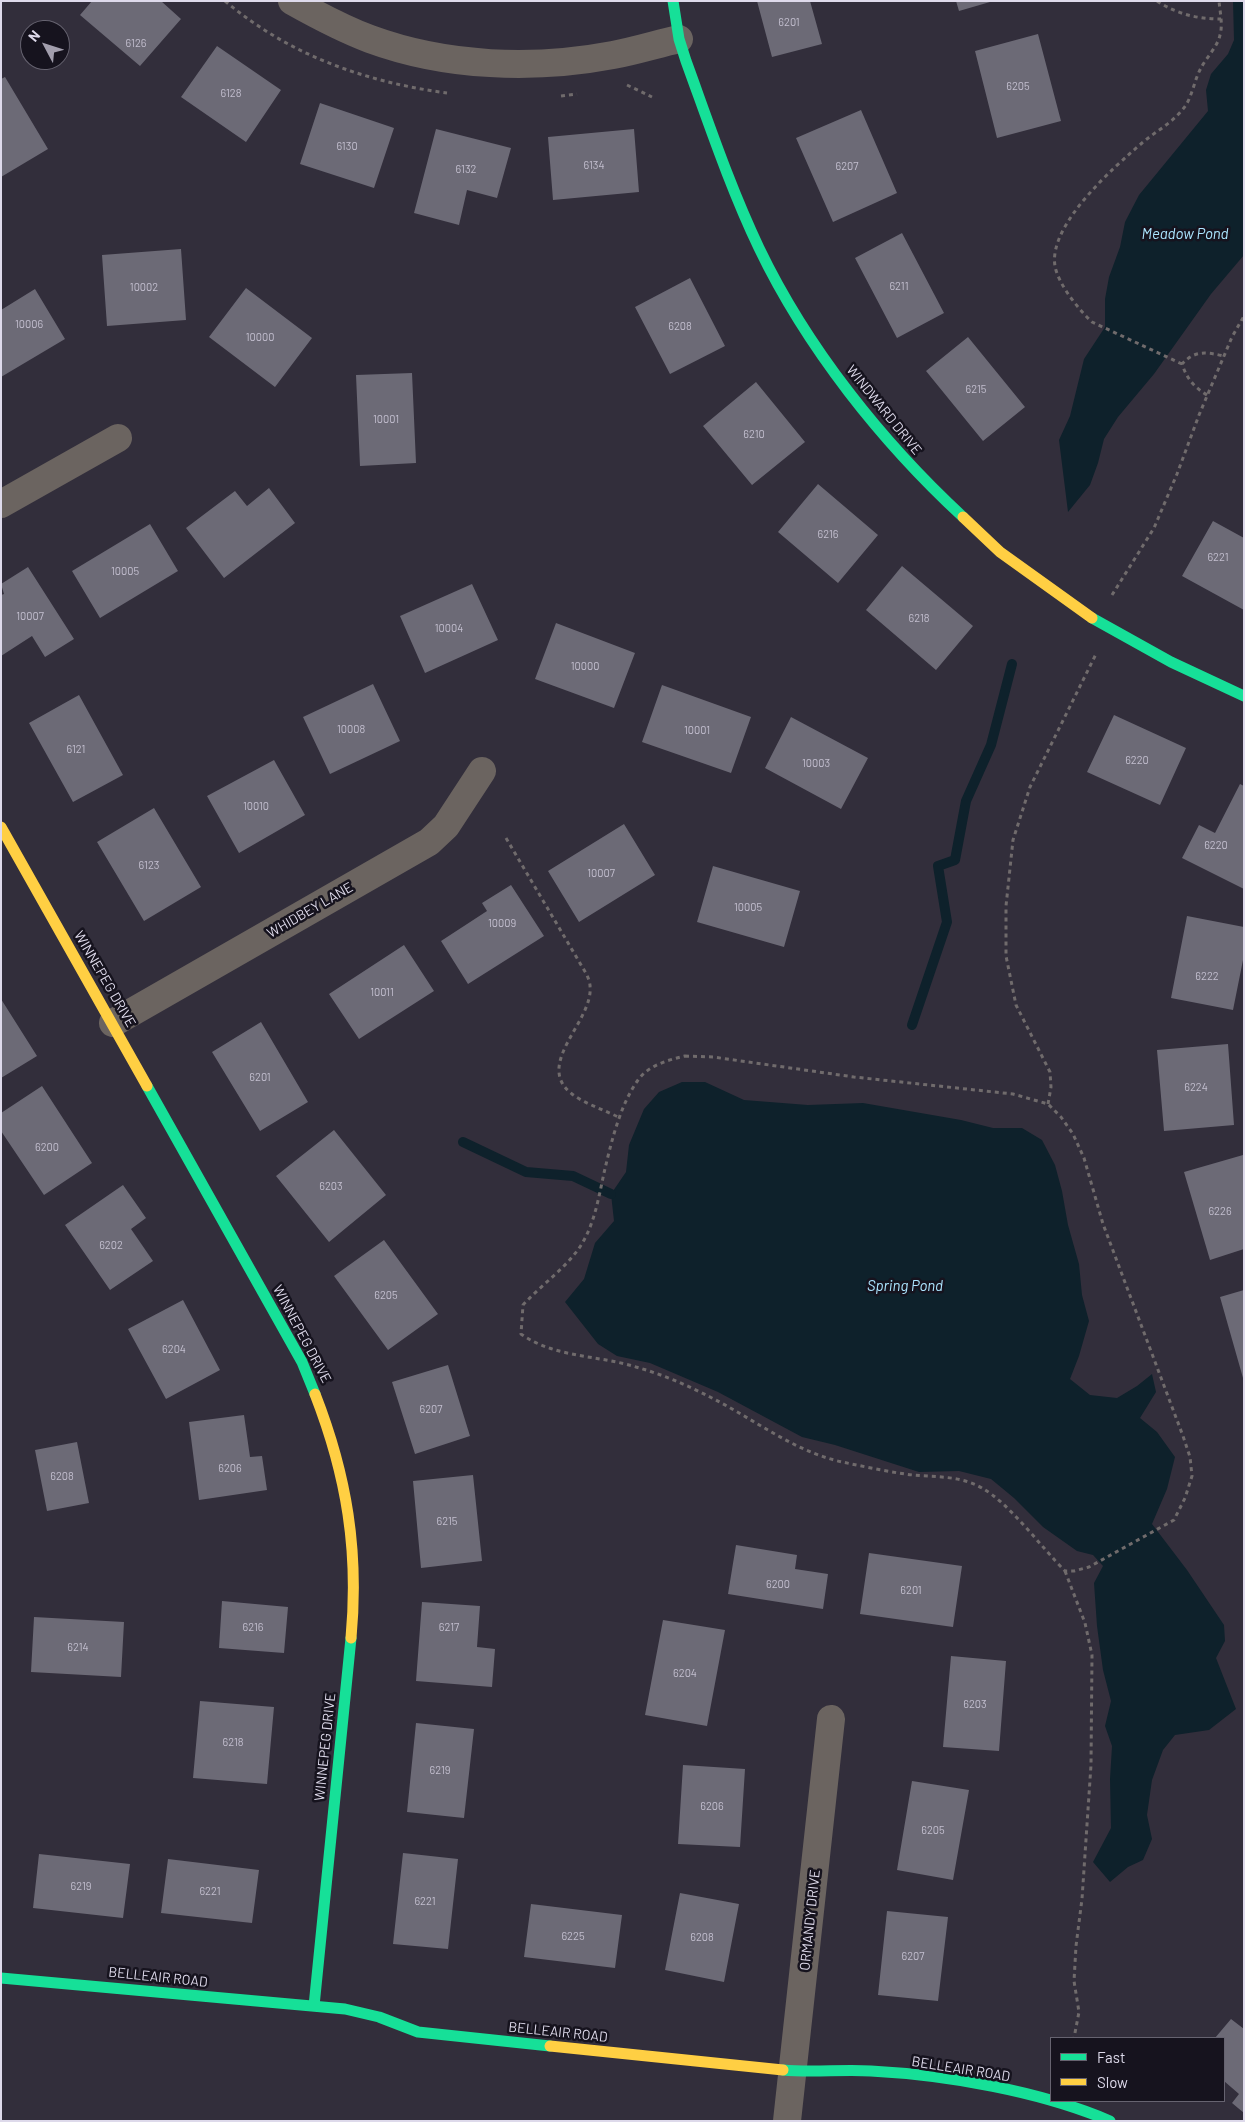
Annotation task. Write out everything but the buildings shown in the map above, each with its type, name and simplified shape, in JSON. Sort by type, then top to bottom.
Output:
[{"type":"street","points":[[292,1],[332,23],[371,39],[412,51],[453,59],[500,63],[551,63],[613,55],[679,39]]},
{"type":"street","name":"WINDWARD DRIVE","points":[[673,1],[679,39],[735,194],[759,248],[783,294],[845,388],[922,479],[1000,552],[1088,616],[1170,662],[1244,696]]},
{"type":"street","points":[[1,504],[118,438]]},
{"type":"street","name":"WHIDBEY LANE","points":[[113,1023],[429,842],[446,826],[482,771]]},
{"type":"street","name":"WINNEPEG DRIVE","points":[[1,827],[113,1023],[302,1362],[316,1393],[331,1438],[349,1513],[354,1557],[353,1615],[314,2006]]},
{"type":"street","name":"ORMANDY DRIVE","points":[[787,2121],[794,2071],[831,1719]]},
{"type":"street","name":"BELLEAIR ROAD","points":[[1,1978],[345,2009],[380,2017],[418,2032],[794,2071],[871,2071],[993,2087],[1050,2101]]},
{"type":"street","name":"BELLEAIR ROAD","points":[[1052,2102],[1084,2110],[1110,2121]]},
{"type":"path","points":[[1157,1],[1171,10],[1186,15],[1204,19],[1220,19]]},
{"type":"path","points":[[1182,364],[1092,322],[1081,312],[1063,286],[1055,266],[1057,246],[1064,227],[1086,197],[1143,142],[1170,124],[1185,108],[1201,68],[1220,36],[1219,1]]},
{"type":"path","points":[[1116,588],[1154,528],[1178,474],[1232,337],[1244,316]]},
{"type":"path","points":[[1182,364],[1188,358],[1198,354],[1211,352],[1224,356]]},
{"type":"path","points":[[1182,364],[1186,376],[1194,387],[1208,395]]},
{"type":"path","points":[[1048,1104],[1052,1087],[1050,1072],[1016,1005],[1006,956],[1006,906],[1013,840],[1030,787],[1093,659]]},
{"type":"path","points":[[506,838],[587,975],[590,987],[587,1003],[576,1030],[564,1048],[558,1066],[562,1082],[572,1094],[620,1118]]},
{"type":"path","points":[[1065,1571],[1088,1567],[1174,1520],[1185,1498],[1192,1476],[1190,1457],[1180,1427],[1103,1224],[1084,1158],[1073,1134],[1061,1117],[1048,1104],[1013,1094],[854,1077],[713,1057],[685,1056],[668,1060],[652,1068],[639,1079],[620,1118],[604,1171],[597,1208],[584,1241],[574,1256],[523,1305],[521,1334],[532,1342],[557,1350],[636,1366],[668,1379],[710,1397],[766,1430],[815,1454],[840,1462],[905,1474],[948,1477],[970,1482],[983,1489],[1004,1506],[1065,1571],[1085,1623],[1092,1655],[1091,1765],[1082,1899],[1076,1946],[1074,1981],[1079,2012],[1074,2037]]},
{"type":"water","name":"Meadow Pond","points":[[1233,1],[1244,1],[1244,255],[1211,294],[1154,374],[1118,417],[1104,439],[1090,485],[1068,512],[1059,440],[1070,416],[1084,359],[1105,327],[1105,299],[1109,277],[1120,247],[1125,222],[1139,195],[1208,111],[1206,90],[1211,74],[1228,54],[1234,40]]},
{"type":"water","name":"Spring Pond","points":[[682,1082],[705,1082],[744,1100],[808,1105],[863,1103],[961,1120],[993,1128],[1022,1128],[1042,1140],[1055,1165],[1062,1191],[1068,1225],[1079,1264],[1082,1295],[1089,1321],[1070,1379],[1090,1395],[1117,1398],[1152,1374],[1156,1392],[1140,1418],[1157,1432],[1175,1457],[1167,1489],[1152,1524],[1187,1570],[1224,1625],[1225,1641],[1216,1658],[1236,1709],[1209,1730],[1175,1735],[1163,1750],[1152,1780],[1147,1815],[1152,1839],[1143,1860],[1128,1867],[1110,1882],[1093,1862],[1111,1828],[1110,1779],[1112,1746],[1105,1726],[1111,1701],[1103,1670],[1094,1583],[1103,1566],[1093,1555],[1077,1551],[1043,1527],[1014,1498],[991,1479],[959,1471],[919,1472],[835,1445],[802,1437],[718,1392],[650,1363],[617,1356],[598,1344],[565,1302],[584,1279],[595,1243],[614,1221],[611,1194],[626,1172],[629,1145],[644,1109],[659,1092]]},
{"type":"waterway","points":[[912,1025],[947,922],[938,866],[955,860],[966,801],[991,745],[1012,664]]},
{"type":"waterway","points":[[463,1142],[526,1172],[573,1176],[611,1194]]},
{"type":"traffic: fast","points":[[673,1],[679,39],[720,155],[748,225],[778,285],[823,357],[849,392],[904,457],[963,517]]},
{"type":"traffic: fast","points":[[1092,618],[1171,662],[1244,696]]},
{"type":"traffic: fast","points":[[147,1086],[302,1362],[315,1394]]},
{"type":"traffic: fast","points":[[314,2006],[351,1638]]},
{"type":"traffic: fast","points":[[1,1978],[345,2009],[379,2017],[418,2032],[550,2046]]},
{"type":"traffic: fast","points":[[783,2070],[849,2070],[931,2076],[993,2086],[1050,2100]]},
{"type":"traffic: fast","points":[[1057,2102],[1110,2121]]},
{"type":"traffic: slow","points":[[963,517],[1000,552],[1092,618]]},
{"type":"traffic: slow","points":[[1,827],[147,1086]]},
{"type":"traffic: slow","points":[[315,1394],[335,1454],[348,1514],[352,1544],[353,1575],[351,1638]]},
{"type":"traffic: slow","points":[[550,2046],[783,2070]]}]
